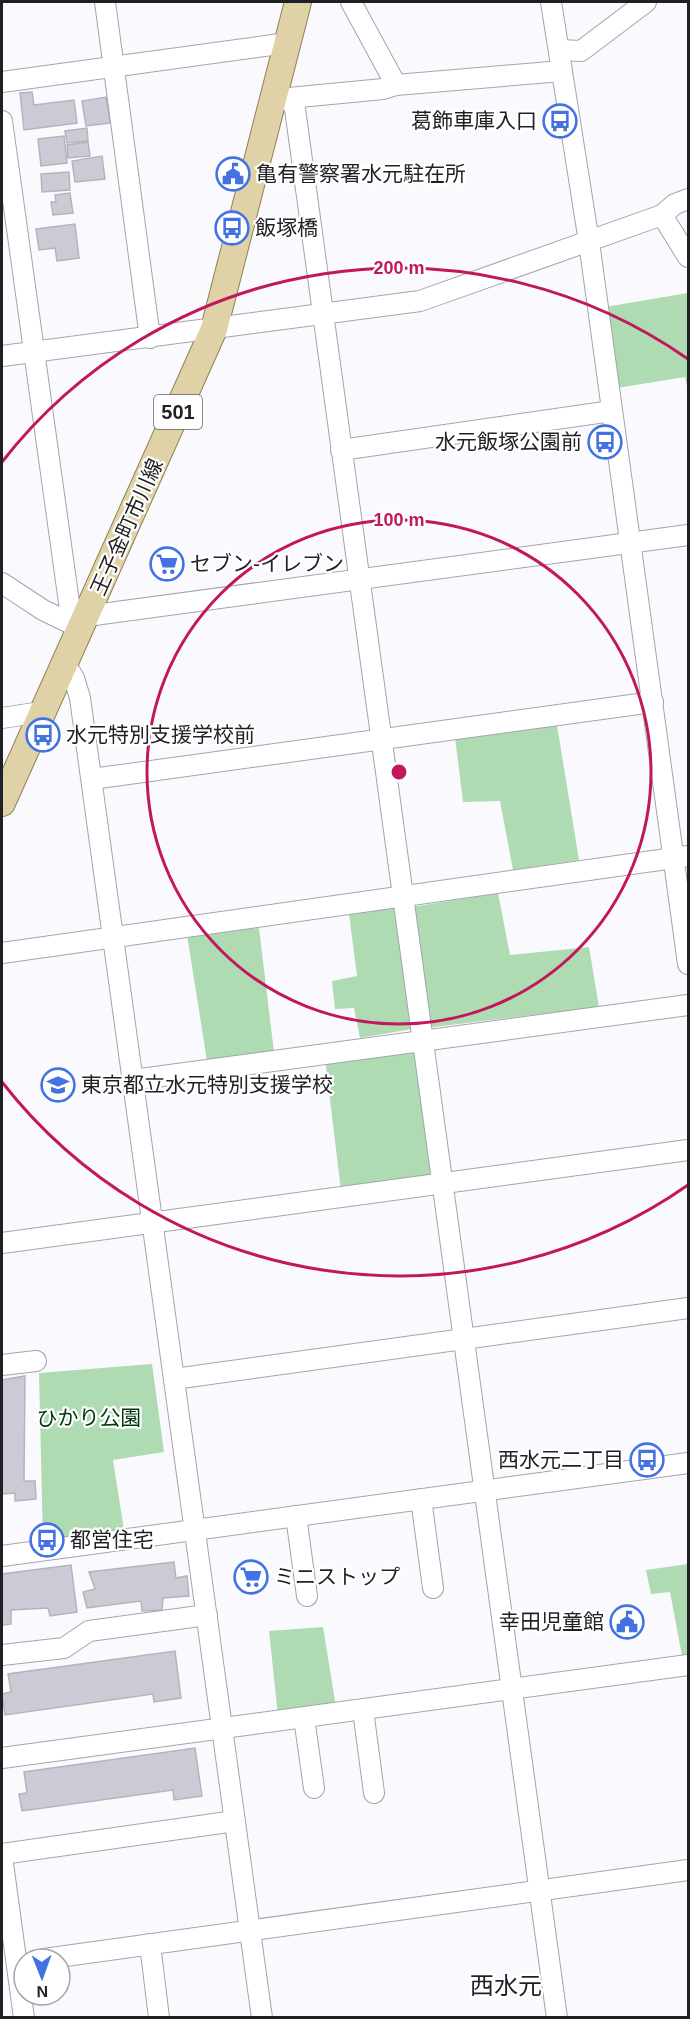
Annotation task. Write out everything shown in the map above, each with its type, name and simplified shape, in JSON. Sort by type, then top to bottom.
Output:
[{"type":"main road","name":"王子金町市川線","points":[[2,803],[80,623],[214,329],[282,96],[287,43],[298,2]]},
{"type":"street","points":[[105,2],[150,338]]},
{"type":"street","points":[[351,2],[396,84]]},
{"type":"street","points":[[551,2],[589,242],[629,543],[653,702],[681,858],[688,964]]},
{"type":"street","points":[[559,50],[581,51],[646,2]]},
{"type":"street","points":[[2,82],[287,43]]},
{"type":"street","points":[[282,96],[383,89],[396,84],[562,71]]},
{"type":"street","points":[[282,96],[295,109],[557,2018]]},
{"type":"street","points":[[2,133],[33,352],[80,623]]},
{"type":"street","points":[[2,356],[420,301],[662,215],[675,204],[688,199]]},
{"type":"street","points":[[662,215],[688,257]]},
{"type":"street","points":[[341,450],[612,411]]},
{"type":"street","points":[[2,583],[80,623],[358,580],[688,535]]},
{"type":"street","points":[[64,662],[78,688],[92,779],[262,2018]]},
{"type":"street","points":[[92,779],[653,702]]},
{"type":"street","points":[[2,718],[41,712]]},
{"type":"street","points":[[2,953],[681,858]]},
{"type":"street","points":[[133,1080],[688,1005]]},
{"type":"street","points":[[2,1243],[688,1150]]},
{"type":"street","points":[[174,1379],[688,1308]]},
{"type":"street","points":[[2,1365],[36,1361]]},
{"type":"street","points":[[2,1556],[688,1462]]},
{"type":"street","points":[[421,1499],[433,1588]]},
{"type":"street","points":[[296,1516],[307,1596]]},
{"type":"street","points":[[2,1655],[64,1648],[89,1631],[207,1615]]},
{"type":"street","points":[[2,1758],[688,1665]]},
{"type":"street","points":[[363,1710],[374,1793]]},
{"type":"street","points":[[304,1718],[314,1788]]},
{"type":"street","points":[[12,1947],[2,1855],[235,1821]]},
{"type":"street","points":[[72,1955],[688,1870]]},
{"type":"street","points":[[150,1944],[159,2018]]},
{"type":"green space","points":[[688,293],[688,391],[685,377],[617,388],[605,307]]},
{"type":"green space","points":[[557,725],[579,860],[513,870],[500,801],[463,802],[455,737]]},
{"type":"green space","points":[[498,893],[510,955],[589,947],[599,1007],[426,1028],[412,907]]},
{"type":"green space","points":[[392,907],[400,915],[412,1029],[360,1038],[354,1008],[335,1009],[332,981],[357,976],[349,914]]},
{"type":"green space","points":[[259,928],[274,1052],[207,1061],[187,935]]},
{"type":"green space","points":[[418,1046],[439,1178],[341,1191],[325,1058]]},
{"type":"green space","name":"ひかり公園","points":[[152,1364],[164,1452],[113,1460],[124,1530],[43,1542],[39,1373]]},
{"type":"green space","points":[[688,1564],[688,1661],[683,1661],[670,1592],[651,1594],[646,1570]]},
{"type":"green space","points":[[323,1627],[336,1707],[278,1716],[269,1631]]},
{"type":"building","points":[[32,92],[34,105],[74,100],[77,123],[24,130],[20,93]]},
{"type":"building","points":[[106,97],[110,123],[86,126],[82,101]]},
{"type":"building","points":[[87,128],[88,141],[67,143],[65,131]]},
{"type":"building","points":[[64,136],[67,163],[41,166],[38,139]]},
{"type":"building","points":[[88,142],[90,156],[68,158],[67,145]]},
{"type":"building","points":[[102,156],[105,179],[75,182],[72,161]]},
{"type":"building","points":[[69,172],[70,190],[42,192],[41,174]]},
{"type":"building","points":[[70,193],[73,213],[53,215],[51,202],[56,202],[55,195]]},
{"type":"building","points":[[75,224],[79,258],[57,261],[55,248],[39,250],[36,229]]},
{"type":"building","points":[[25,1376],[24,1481],[35,1481],[36,1499],[15,1501],[15,1493],[2,1494],[2,1380]]},
{"type":"building","points":[[174,1562],[176,1578],[187,1576],[189,1596],[163,1598],[162,1610],[142,1611],[141,1601],[87,1608],[83,1592],[95,1589],[89,1572]]},
{"type":"building","points":[[71,1565],[77,1612],[50,1616],[48,1608],[11,1610],[11,1624],[2,1625],[2,1574]]},
{"type":"building","points":[[175,1651],[181,1698],[154,1702],[153,1694],[5,1715],[2,1694],[11,1692],[8,1674]]},
{"type":"building","points":[[195,1748],[202,1796],[174,1800],[173,1790],[22,1811],[19,1794],[27,1793],[24,1772]]},
{"type":"place","name":"葛飾車庫入口","points":[[560,121]]},
{"type":"place","name":"亀有警察署水元駐在所","points":[[233,174]]},
{"type":"place","name":"飯塚橋","points":[[232,228]]},
{"type":"place","name":"水元飯塚公園前","points":[[605,442]]},
{"type":"place","name":"セブン-イレブン","points":[[167,564]]},
{"type":"place","name":"水元特別支援学校前","points":[[43,735]]},
{"type":"place","name":"東京都立水元特別支援学校","points":[[58,1085]]},
{"type":"place","name":"西水元二丁目","points":[[647,1460]]},
{"type":"place","name":"都営住宅","points":[[47,1540]]},
{"type":"place","name":"ミニストップ","points":[[251,1577]]},
{"type":"place","name":"幸田児童館","points":[[627,1622]]},
{"type":"district","name":"西水元","points":[[506,1986]]}]
